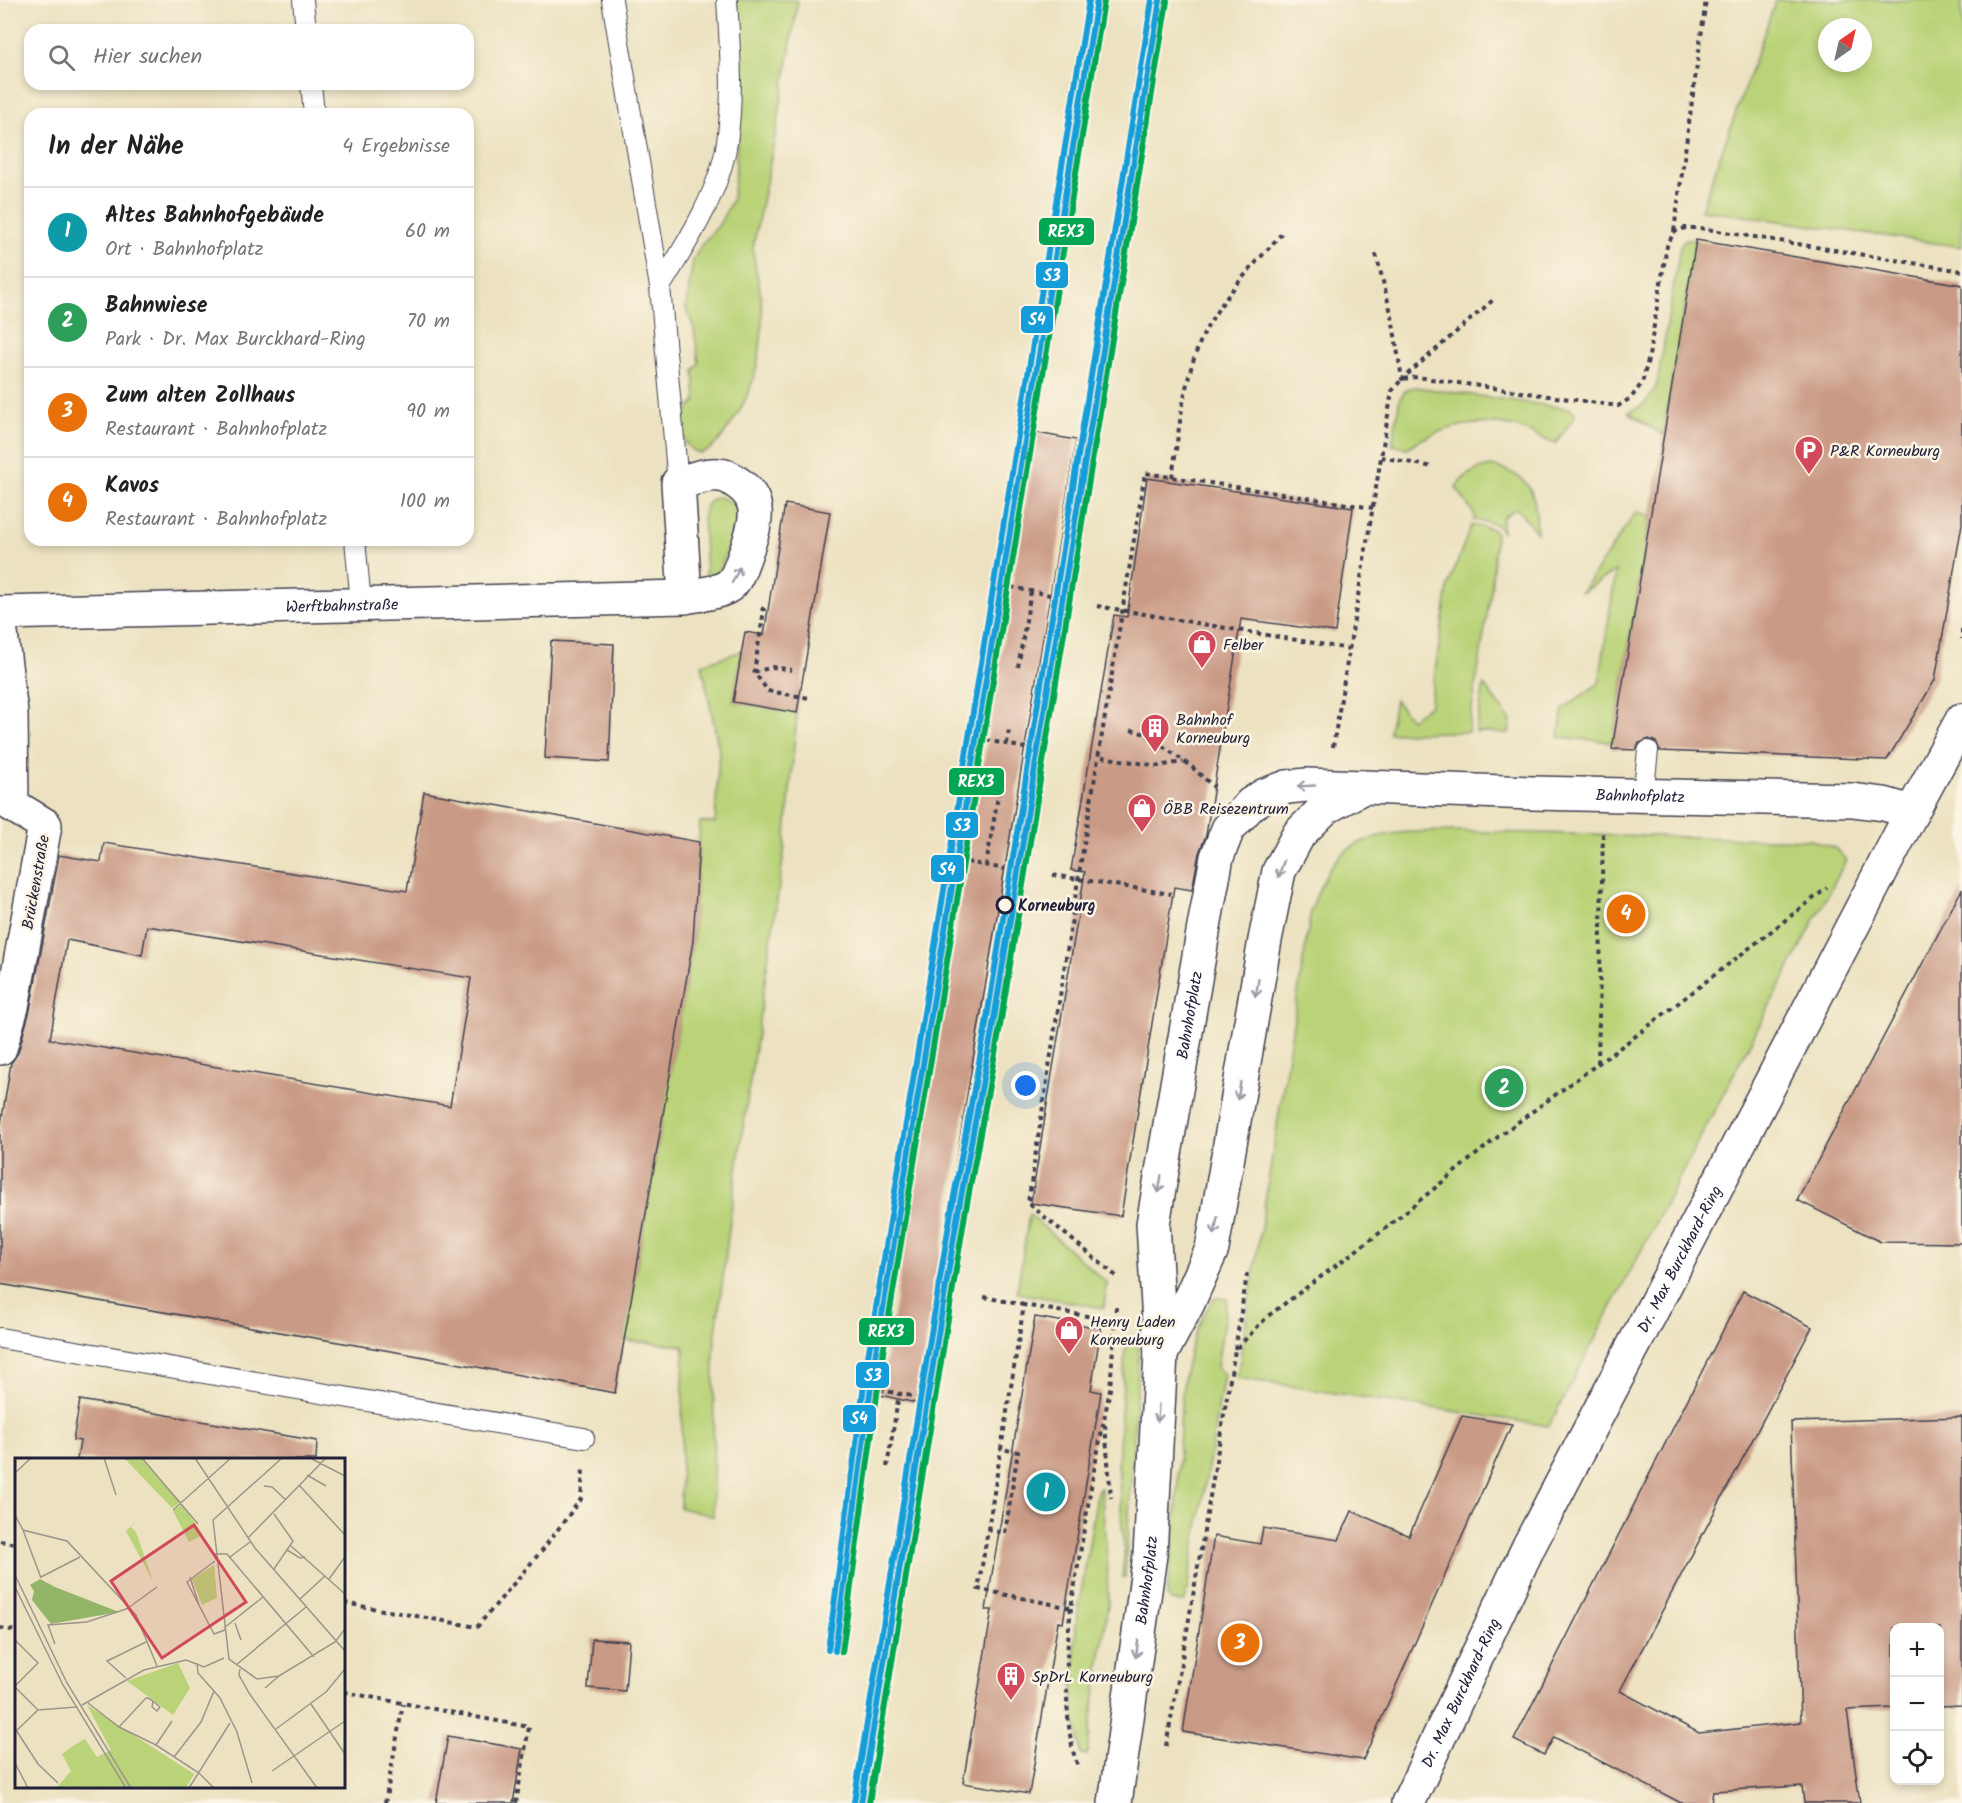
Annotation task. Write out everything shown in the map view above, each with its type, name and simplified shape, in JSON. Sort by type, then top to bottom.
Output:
[{"type":"street","points":[[685,597],[678,483],[718,474],[746,488],[755,501],[756,514],[752,535],[738,573],[731,585]]},
{"type":"street","name":"Werftbahnstraße","points":[[0,628],[361,603],[685,597],[717,591],[731,585]]},
{"type":"street","name":"Brückenstraße","points":[[0,628],[11,713],[12,805],[45,825],[12,1007],[0,1048]]},
{"type":"street","name":"Dr. Max Burckhard-Ring","points":[[1408,1803],[1529,1546],[1962,720]]},
{"type":"street","name":"Bahnhofplatz","points":[[1115,1803],[1150,1555],[1161,1354],[1153,1224],[1210,896],[1221,843],[1228,829],[1251,804],[1265,795],[1287,788],[1327,786],[1852,800],[1884,804],[1912,812]]},
{"type":"street","name":"Bahnhofplatz","points":[[1161,1354],[1212,1249],[1279,871],[1285,856],[1299,834],[1325,808],[1365,786]]},
{"type":"lane","points":[[303,0],[305,24]]},
{"type":"lane","points":[[612,0],[660,287],[678,483]]},
{"type":"lane","points":[[660,287],[698,221],[715,183],[727,144],[732,87],[727,0]]},
{"type":"lane","points":[[312,90],[313,108]]},
{"type":"lane","points":[[356,546],[361,603]]},
{"type":"lane","points":[[1643,796],[1648,751]]},
{"type":"lane","points":[[0,1338],[584,1438]]},
{"type":"path","points":[[1402,379],[1417,377],[1618,406],[1631,398],[1642,383],[1649,356],[1667,246],[1674,231],[1706,0]]},
{"type":"path","points":[[1674,231],[1700,228],[1962,271]]},
{"type":"path","points":[[1173,477],[1186,387],[1199,344],[1223,303],[1282,233]]},
{"type":"path","points":[[1376,255],[1392,317],[1402,379]]},
{"type":"path","points":[[1327,786],[1392,390],[1493,300]]},
{"type":"path","points":[[1381,458],[1433,467]]},
{"type":"path","points":[[1155,1258],[1121,1252],[1118,1278],[1028,1203],[1077,880],[1145,473],[1373,508]]},
{"type":"path","points":[[731,585],[764,610],[754,672],[768,691],[809,698]]},
{"type":"path","points":[[1011,587],[1050,595]]},
{"type":"path","points":[[1018,667],[1031,591]]},
{"type":"path","points":[[1097,606],[1349,650]]},
{"type":"path","points":[[1962,629],[1962,639]]},
{"type":"path","points":[[754,672],[773,667],[792,670]]},
{"type":"path","points":[[1007,744],[1009,729]]},
{"type":"path","points":[[1102,757],[1158,766],[1183,762],[1146,734],[1131,730]]},
{"type":"path","points":[[986,740],[1025,748]]},
{"type":"path","points":[[986,866],[999,790]]},
{"type":"path","points":[[1598,1064],[1603,795]]},
{"type":"path","points":[[967,862],[1005,869]]},
{"type":"path","points":[[1053,875],[1173,895],[1210,896]]},
{"type":"path","points":[[1235,1350],[1268,1316],[1377,1235],[1499,1136],[1598,1064],[1829,887]]},
{"type":"path","points":[[1166,1746],[1247,1275],[1205,1266]]},
{"type":"path","points":[[984,1297],[1115,1322]]},
{"type":"path","points":[[1082,1775],[1074,1758],[1067,1704],[1069,1626],[1092,1481],[1110,1389],[1117,1300]]},
{"type":"path","points":[[1024,1305],[978,1589],[1071,1608]]},
{"type":"path","points":[[880,1390],[917,1397]]},
{"type":"path","points":[[887,1467],[899,1394]]},
{"type":"path","points":[[345,1603],[477,1627],[543,1549],[581,1498],[584,1438]]},
{"type":"path","points":[[988,1530],[1005,1533],[1015,1473],[1018,1452],[1001,1449]]},
{"type":"path","points":[[0,1541],[15,1544]]},
{"type":"path","points":[[0,1628],[15,1631]]},
{"type":"path","points":[[345,1692],[529,1727],[516,1803]]},
{"type":"path","points":[[385,1803],[403,1704]]},
{"type":"green space","points":[[736,0],[798,0],[777,127],[753,247],[762,315],[757,365],[747,396],[730,426],[714,446],[700,453],[687,444],[680,419],[696,401],[694,371],[699,364],[694,328],[686,309],[693,260],[702,244],[719,225],[732,200],[736,166],[740,67]]},
{"type":"green space","points":[[1776,0],[1962,0],[1962,247],[1701,210]]},
{"type":"green space","points":[[1684,240],[1696,240],[1663,435],[1628,412],[1646,402],[1657,384],[1680,247]]},
{"type":"green space","points":[[1415,387],[1571,409],[1575,413],[1574,418],[1555,444],[1515,427],[1501,424],[1472,424],[1445,430],[1407,448],[1392,445],[1400,398],[1407,389]]},
{"type":"green space","points":[[1491,466],[1516,475],[1530,489],[1535,508],[1537,533],[1516,508],[1502,518],[1502,532],[1496,524],[1473,520],[1475,516],[1456,487],[1471,473]]},
{"type":"green space","points":[[719,497],[734,506],[738,517],[718,574],[708,577],[703,514],[708,503]]},
{"type":"green space","points":[[1636,512],[1650,515],[1613,742],[1559,737],[1563,709],[1599,683],[1616,570],[1581,593]]},
{"type":"green space","points":[[1471,525],[1493,529],[1496,534],[1491,591],[1468,732],[1389,733],[1395,700],[1411,719],[1430,705],[1448,587]]},
{"type":"green space","points":[[742,651],[733,702],[797,713],[785,846],[735,1182],[714,1348],[713,1516],[680,1508],[684,1346],[624,1340],[693,941],[700,822],[715,823],[719,750],[702,664]]},
{"type":"green space","points":[[1484,685],[1511,721],[1509,733],[1476,732]]},
{"type":"green space","points":[[1454,831],[1811,840],[1835,848],[1846,860],[1549,1426],[1237,1378],[1311,911],[1317,894],[1330,868],[1341,855],[1355,845],[1386,835]]},
{"type":"green space","points":[[1029,1214],[1107,1283],[1104,1308],[1017,1293]]},
{"type":"green space","points":[[1215,1297],[1227,1299],[1217,1368],[1224,1374],[1185,1602],[1171,1601],[1167,1595],[1177,1496],[1183,1386],[1193,1340],[1202,1318]]},
{"type":"green space","points":[[1132,1337],[1137,1337],[1139,1350],[1125,1578],[1122,1577],[1124,1553],[1118,1464],[1125,1350]]},
{"type":"green space","points":[[1101,1488],[1108,1604],[1087,1755],[1081,1754],[1073,1705],[1076,1624],[1098,1489]]},
{"type":"building","name":"P&R Korneuburg","points":[[1696,240],[1962,285],[1962,524],[1935,680],[1887,760],[1660,751],[1656,742],[1649,739],[1639,743],[1636,750],[1612,749]]},
{"type":"building","points":[[1037,433],[1076,440],[916,1403],[880,1395]]},
{"type":"building","points":[[1147,478],[1353,508],[1335,632],[1241,619],[1206,835],[1199,853],[1192,890],[1174,887],[1121,1216],[1031,1203],[1085,872],[1071,870],[1114,615],[1127,617]]},
{"type":"building","points":[[785,504],[830,512],[797,713],[733,702],[745,632],[764,635]]},
{"type":"building","points":[[551,641],[614,644],[609,762],[545,758]]},
{"type":"building","points":[[424,792],[699,842],[693,941],[615,1393],[408,1354],[0,1284],[0,1130],[11,1063],[18,1053],[30,1010],[59,855],[101,862],[104,843],[407,891]],"holes":[[[147,926],[471,978],[450,1106],[50,1039],[67,940],[142,955]]]},
{"type":"building","points":[[1962,889],[1962,1243],[1881,1242],[1797,1200]]},
{"type":"building","points":[[1743,1291],[1812,1327],[1620,1691],[1699,1733],[1801,1722],[1791,1422],[1962,1417],[1962,1706],[1944,1707],[1944,1623],[1890,1623],[1890,1708],[1847,1710],[1860,1803],[1804,1803],[1802,1786],[1713,1791],[1711,1803],[1681,1803],[1554,1737],[1544,1755],[1514,1740]]},
{"type":"building","points":[[1035,1317],[1101,1328],[1091,1390],[1101,1392],[1063,1623],[1058,1622],[1029,1794],[963,1783],[992,1610],[986,1610]]},
{"type":"building","points":[[80,1400],[317,1441],[316,1458],[77,1458],[80,1441],[73,1440]]},
{"type":"building","points":[[1462,1416],[1512,1424],[1363,1760],[1183,1732],[1214,1536],[1260,1544],[1263,1528],[1339,1540],[1352,1511],[1409,1536]]},
{"type":"building","points":[[592,1639],[629,1641],[625,1691],[588,1688]]},
{"type":"building","points":[[448,1736],[522,1749],[513,1803],[436,1803]]},
{"type":"transit line","name":"S4","points":[[828,1650],[867,1363],[1089,0]]},
{"type":"transit line","name":"S3","points":[[835,1651],[874,1364],[1097,0]]},
{"type":"transit line","name":"S4","points":[[854,1802],[951,1212],[985,1030],[1152,0]]},
{"type":"transit line","name":"S3","points":[[861,1803],[958,1213],[992,1031],[1160,0]]},
{"type":"transit line","name":"REX3","points":[[842,1652],[881,1365],[1104,1]]},
{"type":"transit line","name":"REX3","points":[[869,1803],[965,1214],[999,1032],[1167,1]]},
{"type":"place","name":"P&R Korneuburg","points":[[1809,476]]},
{"type":"place","name":"Felber","points":[[1202,670]]},
{"type":"place","name":"Bahnhof Korneuburg","points":[[1155,754]]},
{"type":"place","name":"ÖBB Reisezentrum","points":[[1142,834]]},
{"type":"place","name":"Korneuburg","points":[[1005,905]]},
{"type":"place","name":"Kavos","points":[[1626,914]]},
{"type":"place","name":"Bahnwiese","points":[[1504,1088]]},
{"type":"place","name":"Henry Laden Korneuburg","points":[[1069,1356]]},
{"type":"place","name":"Altes Bahnhofgebäude","points":[[1046,1492]]},
{"type":"place","name":"Zum alten Zollhaus","points":[[1240,1643]]},
{"type":"place","name":"SpDrL Korneuburg","points":[[1011,1702]]}]
